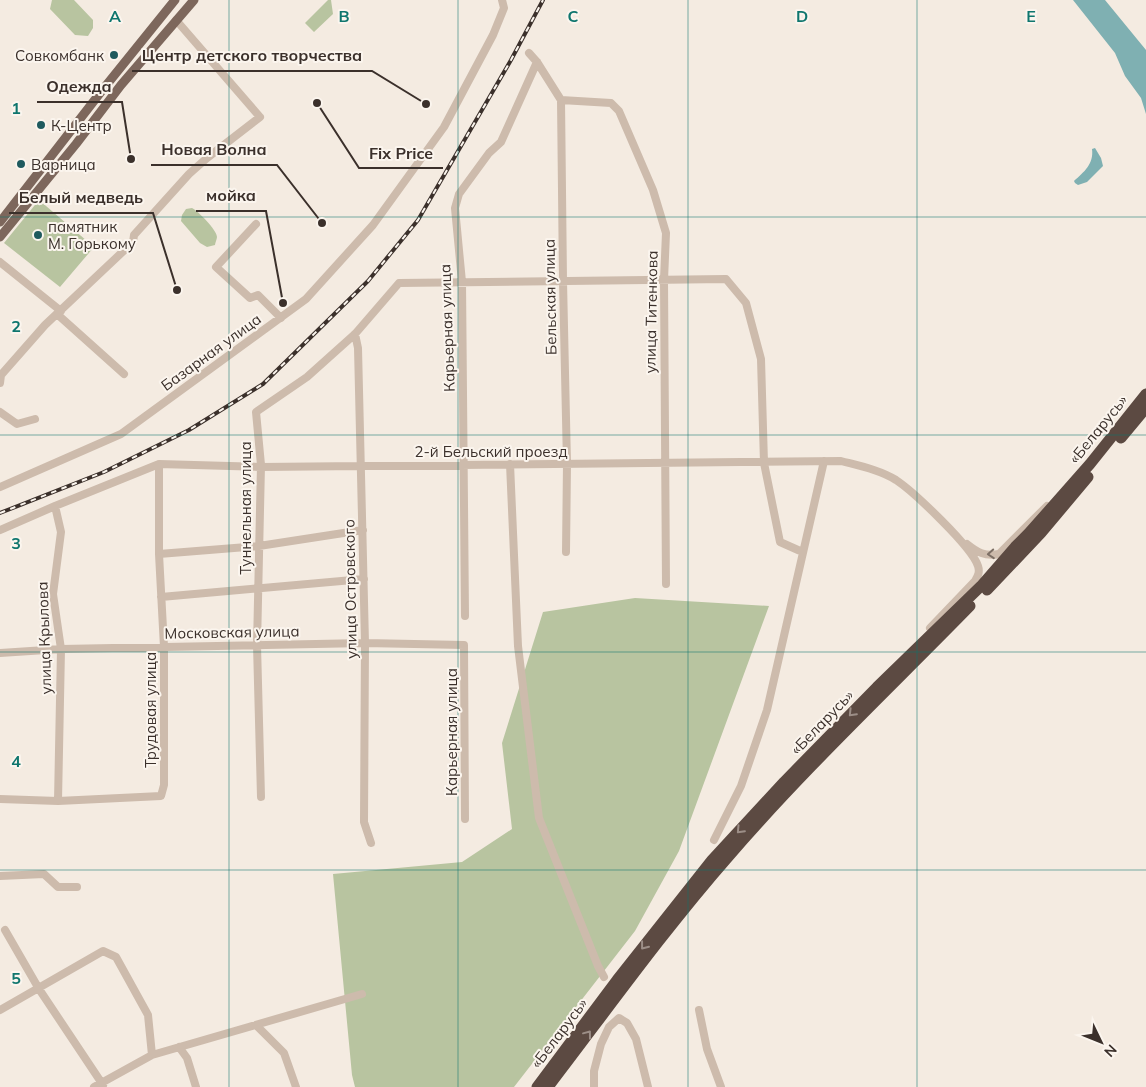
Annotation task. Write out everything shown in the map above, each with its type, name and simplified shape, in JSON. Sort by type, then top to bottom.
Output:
[{"type":"highway","name":"«Беларусь»","points":[[537,1087],[617,980],[712,860],[876,687],[981,586],[1090,464],[1146,394]]},
{"type":"highway","name":"«Беларусь»","points":[[548,1087],[681,914],[733,852],[790,789],[1041,533],[1146,408]]},
{"type":"main road","points":[[0,237],[2,225],[104,88],[175,0]]},
{"type":"main road","points":[[2,225],[76,144],[121,85],[194,0]]},
{"type":"street","name":"Базарная улица","points":[[0,487],[121,434],[306,299],[373,225],[444,128],[493,35],[504,8],[502,0]]},
{"type":"street","points":[[0,383],[1,375],[45,325],[133,242],[134,235],[189,174],[260,117],[176,20]]},
{"type":"street","points":[[529,53],[537,62],[561,100]]},
{"type":"street","name":"Карьерная улица","points":[[465,616],[462,282],[455,208],[459,194],[489,153],[501,142],[537,62]]},
{"type":"street","name":"улица Титенкова","points":[[561,100],[611,103],[619,111],[653,190],[666,233],[664,280],[666,584]]},
{"type":"street","name":"Бельская улица","points":[[561,100],[567,464],[566,552]]},
{"type":"street","points":[[256,224],[216,267],[250,298],[258,295],[281,318]]},
{"type":"street","points":[[0,262],[59,313],[124,374]]},
{"type":"street","points":[[462,282],[726,279],[746,303],[762,359],[764,462],[780,542],[798,550]]},
{"type":"street","name":"Туннельная улица","points":[[261,797],[257,645],[261,467],[256,412],[307,377],[356,334],[399,283],[462,282]]},
{"type":"street","name":"улица Островского","points":[[356,334],[358,348],[364,579],[364,822],[371,843]]},
{"type":"street","points":[[0,412],[17,424],[35,419]]},
{"type":"street","points":[[714,840],[741,786],[767,710],[824,461]]},
{"type":"street","name":"2-й Бельский проезд","points":[[159,464],[261,467],[841,462],[860,466],[896,480],[955,535]]},
{"type":"street","points":[[0,530],[159,464]]},
{"type":"street","name":"Трудовая улица","points":[[0,799],[58,801],[161,796],[164,785],[164,647],[158,554],[159,464]]},
{"type":"street","points":[[510,464],[518,646],[539,818],[598,966],[604,976]]},
{"type":"street","points":[[955,535],[982,554],[992,556],[999,554],[1090,464]]},
{"type":"street","name":"улица Крылова","points":[[55,506],[61,532],[54,594],[61,649],[58,801]]},
{"type":"street","points":[[158,554],[259,546],[363,530]]},
{"type":"street","points":[[876,687],[978,577],[979,569],[976,562],[955,535]]},
{"type":"street","points":[[161,598],[364,579]]},
{"type":"street","name":"Московская улица","points":[[0,653],[61,649],[365,643],[464,645]]},
{"type":"street","name":"Карьерная улица","points":[[464,645],[465,819]]},
{"type":"street","points":[[0,876],[44,874],[58,887],[77,887]]},
{"type":"street","points":[[5,930],[39,989],[100,1086],[152,1055],[362,994]]},
{"type":"street","points":[[0,1010],[103,951],[116,957],[148,1015],[152,1055]]},
{"type":"street","points":[[699,1010],[707,1049],[721,1087]]},
{"type":"street","points":[[594,1087],[594,1071],[601,1044],[609,1026],[619,1018],[627,1023],[636,1038],[648,1087]]},
{"type":"street","points":[[256,1025],[284,1053],[296,1087]]},
{"type":"street","points":[[179,1047],[187,1058],[196,1087]]},
{"type":"green space","points":[[52,0],[74,0],[93,20],[93,28],[88,36],[75,35],[50,9]]},
{"type":"green space","points":[[328,0],[331,0],[333,14],[314,32],[305,23]]},
{"type":"green space","points":[[39,200],[94,247],[60,287],[4,243]]},
{"type":"green space","points":[[192,208],[214,230],[217,237],[215,245],[207,247],[200,243],[181,221],[186,209]]},
{"type":"green space","points":[[635,598],[769,606],[679,851],[635,931],[514,1087],[355,1087],[352,1075],[333,874],[462,862],[512,829],[502,743],[543,612]]},
{"type":"water","points":[[1073,0],[1105,0],[1146,50],[1146,114],[1141,98],[1125,76],[1115,53]]},
{"type":"water","points":[[1095,148],[1103,166],[1087,182],[1078,185],[1074,181],[1088,167],[1092,149]]},
{"type":"railway","points":[[0,513],[104,472],[189,430],[263,384],[368,281],[418,220],[511,60],[543,0]]},
{"type":"place","name":"Совкомбанк","points":[[114,55]]},
{"type":"place","name":"Fix Price","points":[[317,103]]},
{"type":"place","name":"Центр детского творчества","points":[[426,104]]},
{"type":"place","name":"К-Центр","points":[[41,125]]},
{"type":"place","name":"Одежда","points":[[131,159]]},
{"type":"place","name":"Варница","points":[[21,164]]},
{"type":"place","name":"Новая Волна","points":[[322,223]]},
{"type":"place","name":"памятник М. Горькому","points":[[38,235]]},
{"type":"place","name":"Белый медведь","points":[[177,290]]},
{"type":"place","name":"мойка","points":[[283,303]]}]
